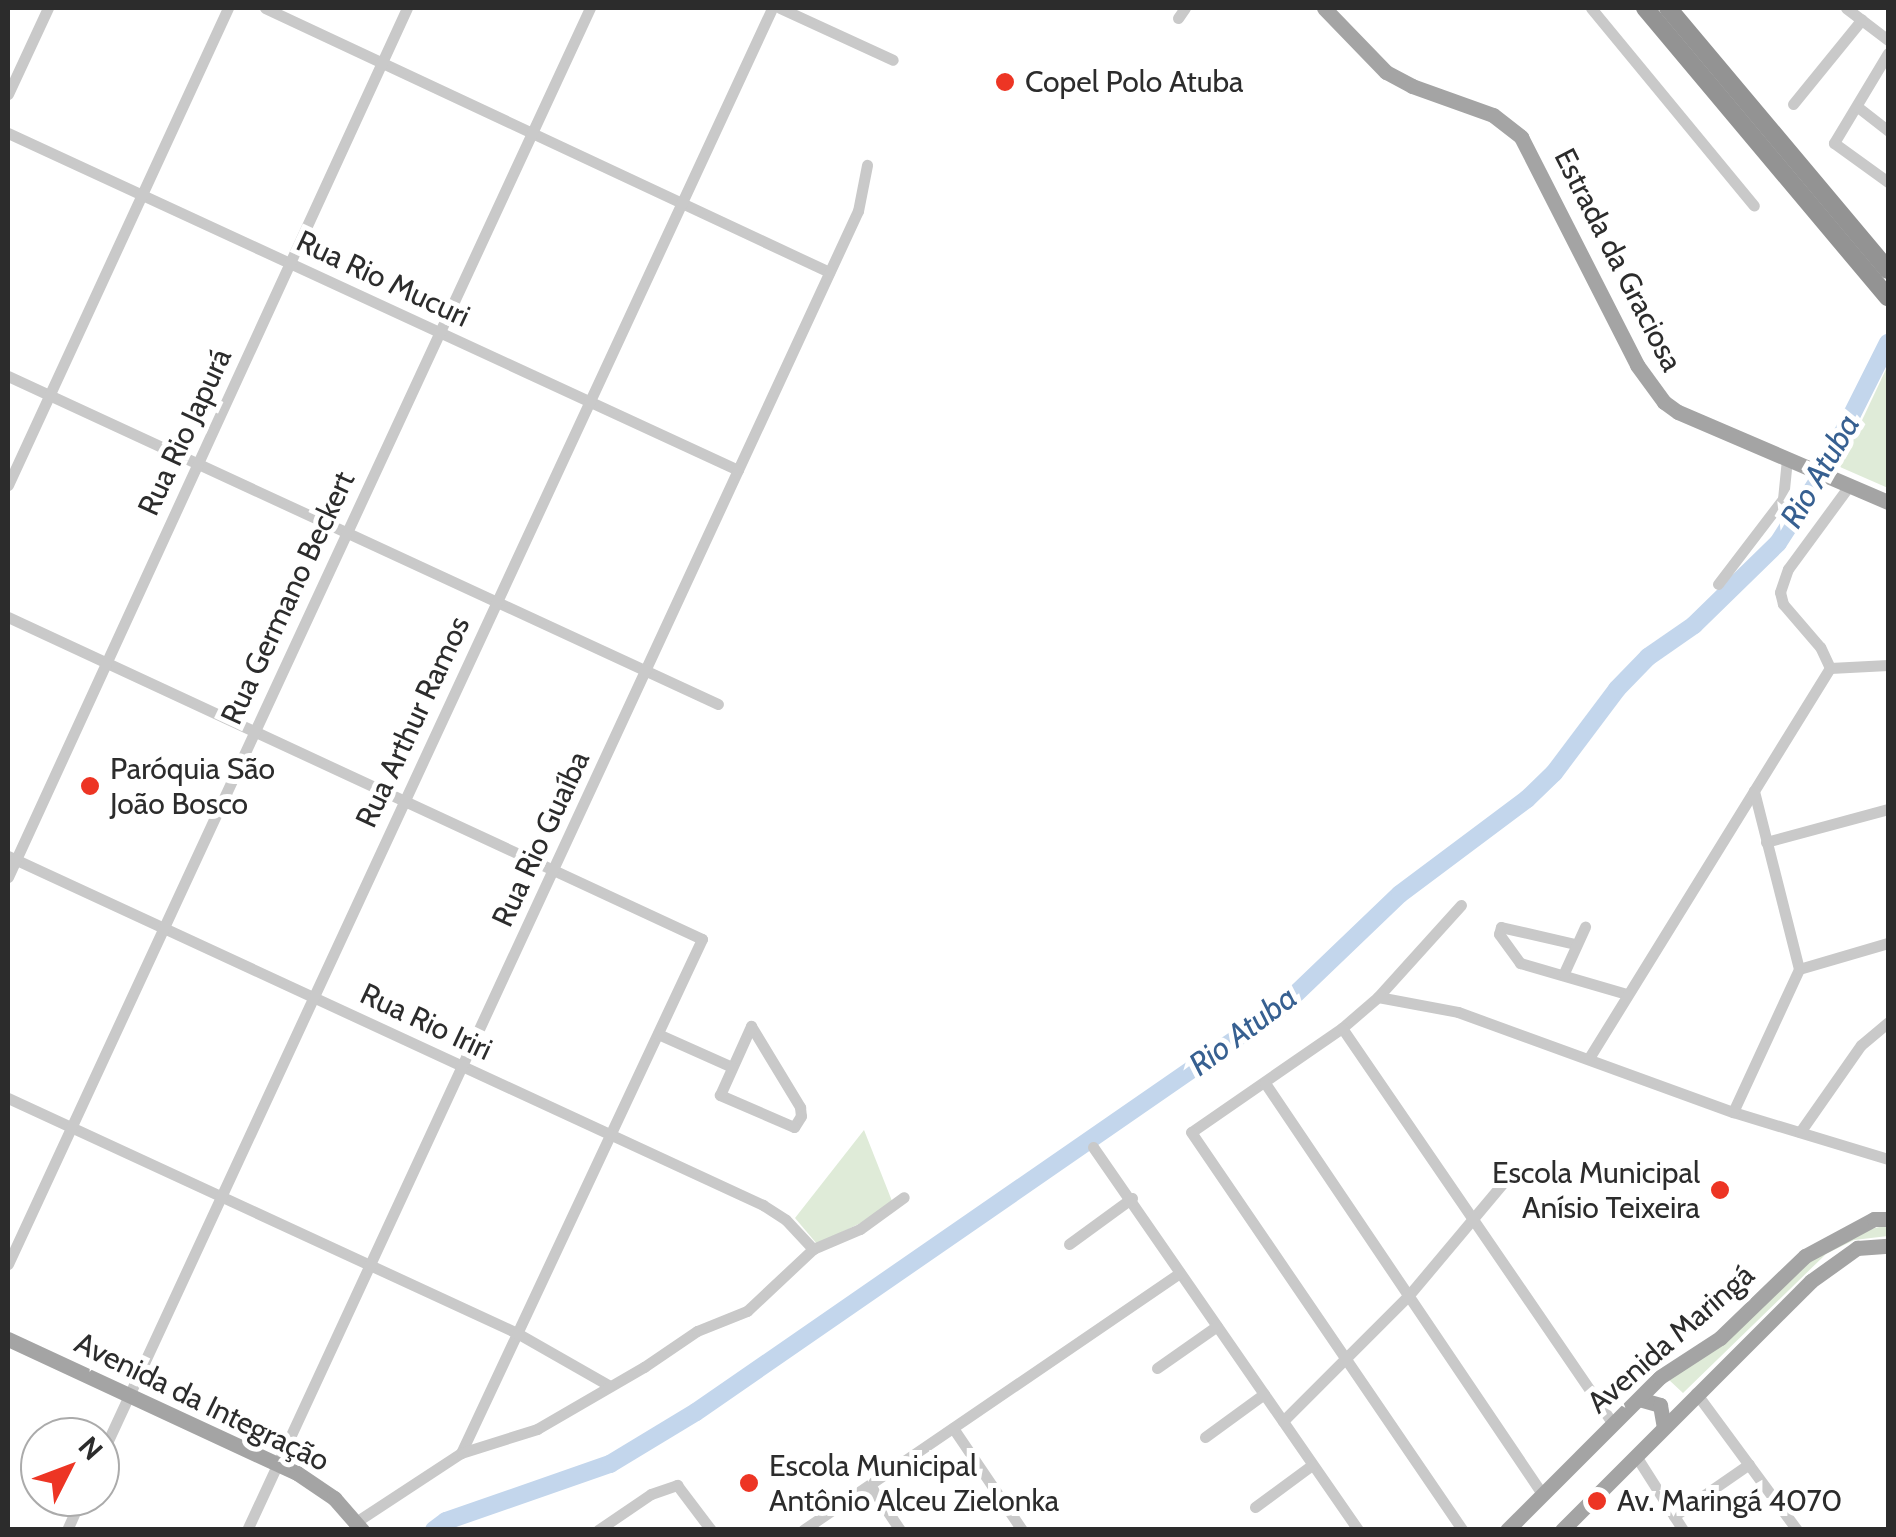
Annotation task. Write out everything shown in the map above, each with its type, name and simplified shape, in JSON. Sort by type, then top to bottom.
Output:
[{"type":"highway","points":[[1645,8],[1888,298]]},
{"type":"highway","points":[[1671,8],[1888,270]]},
{"type":"main road","name":"Estrada da Graciosa","points":[[1324,8],[1386,72],[1412,86],[1493,115],[1513,128],[1529,149],[1655,393],[1678,412],[1888,502]]},
{"type":"main road","name":"Avenida Maringá","points":[[1511,1527],[1674,1365],[1720,1338],[1806,1256],[1881,1219]]},
{"type":"main road","name":"Avenida Maringá","points":[[1562,1530],[1696,1393],[1833,1263],[1857,1248],[1888,1246]]},
{"type":"main road","name":"Avenida da Integração","points":[[8,1339],[281,1465],[322,1488],[359,1526]]},
{"type":"main road","points":[[1638,1399],[1660,1404],[1664,1427]]},
{"type":"street","points":[[8,94],[48,8]]},
{"type":"street","points":[[8,486],[228,8]]},
{"type":"street","points":[[265,8],[830,272]]},
{"type":"street","name":"Rua Rio Japurá","points":[[8,877],[11,858],[106,663],[408,8]]},
{"type":"street","name":"Rua Germano Beckert","points":[[8,1264],[590,8]]},
{"type":"street","name":"Rua Arthur Ramos","points":[[119,1417],[772,8]]},
{"type":"street","points":[[780,8],[894,60]]},
{"type":"street","points":[[1590,8],[1754,206]]},
{"type":"street","points":[[1846,8],[1888,40]]},
{"type":"street","points":[[1793,104],[1862,20]]},
{"type":"street","points":[[1888,54],[1859,108],[1834,143],[1888,182]]},
{"type":"street","points":[[1859,108],[1888,131]]},
{"type":"street","name":"Rua Rio Mucuri","points":[[8,133],[738,470]]},
{"type":"street","name":"Rua Rio Guaíba","points":[[248,1530],[858,211],[867,165]]},
{"type":"street","points":[[8,376],[718,704]]},
{"type":"street","points":[[1718,584],[1784,499],[1787,459]]},
{"type":"street","points":[[1830,668],[1820,647],[1783,604],[1780,592],[1788,569],[1844,484]]},
{"type":"street","points":[[8,617],[702,940],[461,1452]]},
{"type":"street","points":[[1830,668],[1888,665]]},
{"type":"street","points":[[1590,1058],[1830,668]]},
{"type":"street","points":[[1733,1112],[1799,968],[1754,792]]},
{"type":"street","points":[[1766,842],[1888,809]]},
{"type":"street","name":"Rua Rio Iriri","points":[[11,858],[762,1205],[786,1220],[813,1249]]},
{"type":"street","points":[[1461,905],[1378,997],[1342,1028],[1191,1132],[1462,1530]]},
{"type":"street","points":[[1576,944],[1501,927],[1502,943],[1520,963],[1626,994]]},
{"type":"street","points":[[1564,973],[1585,927]]},
{"type":"street","points":[[1799,968],[1888,943]]},
{"type":"street","points":[[1378,997],[1458,1012],[1733,1112],[1888,1159]]},
{"type":"street","points":[[1800,1132],[1855,1052],[1888,1022]]},
{"type":"street","points":[[751,1026],[797,1098],[798,1124],[788,1126],[720,1095],[732,1067],[751,1026]]},
{"type":"street","points":[[1342,1028],[1613,1424]]},
{"type":"street","points":[[658,1034],[732,1067]]},
{"type":"street","points":[[1265,1083],[1542,1493]]},
{"type":"street","points":[[8,1098],[517,1333],[608,1386]]},
{"type":"street","points":[[1094,1147],[1358,1530]]},
{"type":"street","points":[[1283,1421],[1409,1295],[1509,1176]]},
{"type":"street","points":[[359,1526],[461,1452],[537,1428],[644,1367],[697,1331],[754,1307],[813,1249],[860,1229],[904,1197]]},
{"type":"street","points":[[1069,1244],[1132,1198]]},
{"type":"street","points":[[1881,1219],[1888,1209]]},
{"type":"street","points":[[802,1530],[1180,1272]]},
{"type":"street","points":[[1157,1368],[1217,1326]]},
{"type":"street","points":[[1696,1393],[1796,1530]]},
{"type":"street","points":[[1205,1437],[1264,1394]]},
{"type":"street","points":[[953,1428],[1022,1530]]},
{"type":"street","points":[[1636,1456],[1684,1530]]},
{"type":"street","points":[[1674,1516],[1749,1464]]},
{"type":"street","points":[[1255,1507],[1312,1465]]},
{"type":"street","points":[[870,1485],[900,1530]]},
{"type":"street","points":[[598,1530],[668,1486],[684,1490],[712,1530]]},
{"type":"green space","points":[[1888,365],[1888,488],[1840,467]]},
{"type":"green space","points":[[864,1130],[892,1201],[867,1220],[817,1244],[795,1218]]},
{"type":"green space","points":[[1888,1225],[1888,1236],[1854,1240],[1826,1254],[1683,1393],[1668,1379],[1810,1260],[1858,1232]]},
{"type":"waterway","name":"Rio Atuba","points":[[434,1530],[446,1521],[610,1464],[696,1412],[1282,1007],[1400,894],[1527,799],[1554,773],[1617,689],[1648,657],[1694,625],[1778,543],[1821,476],[1888,343]]},
{"type":"place","name":"Copel Polo Atuba","points":[[1005,82]]},
{"type":"place","name":"Paróquia São João Bosco","points":[[90,786]]},
{"type":"place","name":"Escola Municipal Anísio Teixeira","points":[[1720,1190]]},
{"type":"place","name":"Escola Municipal Antônio Alceu Zielonka","points":[[749,1483]]},
{"type":"place","name":"Av. Maringá 4070","points":[[1597,1501]]}]
